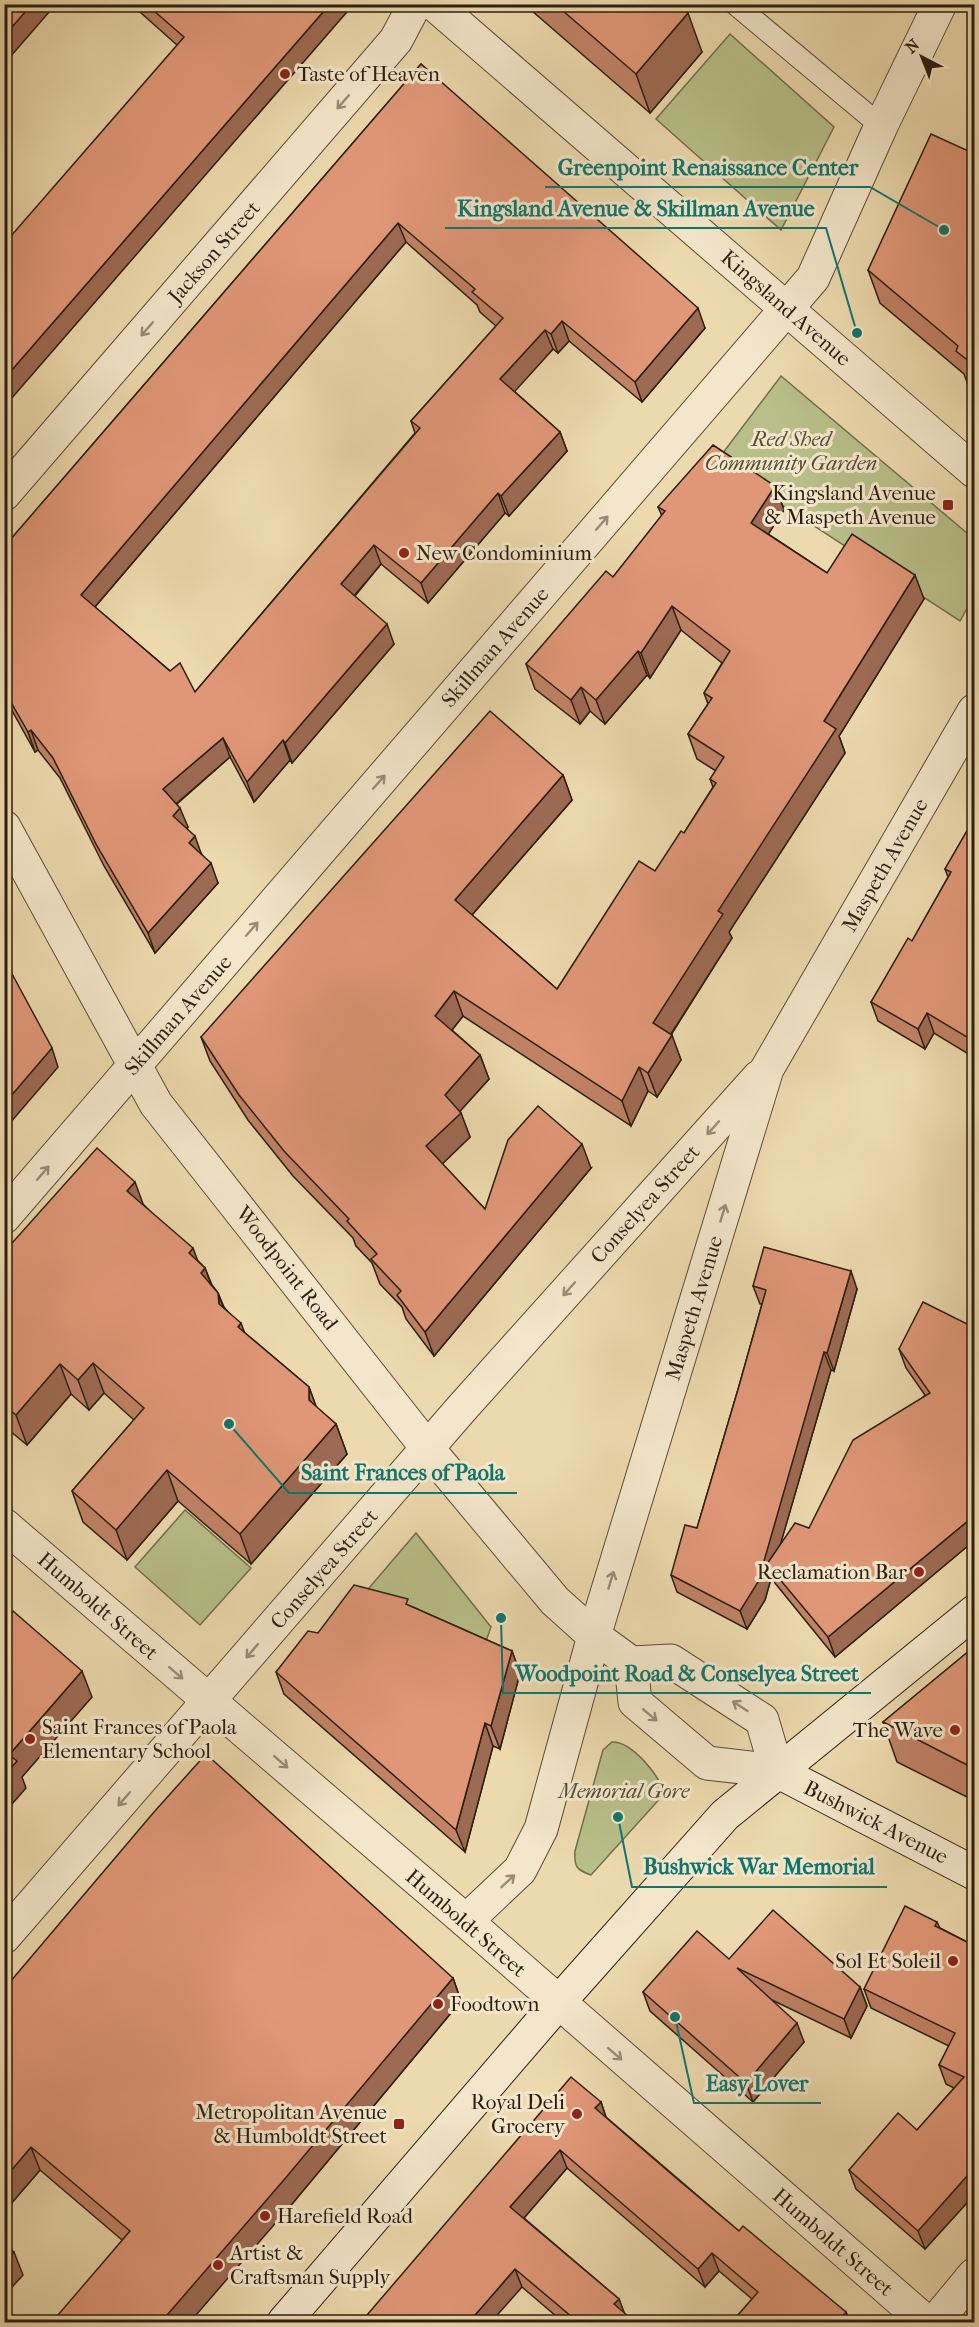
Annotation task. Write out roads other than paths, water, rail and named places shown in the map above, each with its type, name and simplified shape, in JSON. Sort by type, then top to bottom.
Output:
[{"type":"street","name":"Jackson Street","points":[[4,494],[396,40],[415,4]]},
{"type":"street","name":"Kingsland Avenue","points":[[434,4],[975,471]]},
{"type":"street","name":"Skillman Avenue","points":[[4,1217],[813,278],[881,126],[940,4]]},
{"type":"street","name":"Maspeth Avenue","points":[[466,1921],[520,1870],[541,1829],[594,1636],[766,1069],[975,711]]},
{"type":"street","name":"Woodpoint Road","points":[[4,827],[156,1104],[428,1449],[555,1600],[594,1636],[631,1663]]},
{"type":"street","name":"Conselyea Street","points":[[4,1937],[428,1449],[766,1069]]},
{"type":"street","name":"Humboldt Street","points":[[4,1525],[466,1921],[926,2322]]},
{"type":"street","points":[[284,2322],[558,2003],[725,1815],[975,1612]]},
{"type":"street","points":[[671,1661],[762,1720],[777,1771],[707,1763],[635,1702],[631,1663],[671,1661]]},
{"type":"street","name":"Bushwick Avenue","points":[[777,1771],[975,1873]]},
{"type":"street","points":[[934,2322],[975,2275]]},
{"type":"lane","points":[[735,4],[881,126]]},
{"type":"place","name":"Taste of Heaven","points":[[285,74]]},
{"type":"place","name":"Greenpoint Renaissance Center","points":[[944,230]]},
{"type":"place","name":"Kingsland Avenue & Skillman Avenue","points":[[857,333]]},
{"type":"place","name":"Kingsland Avenue & Maspeth Avenue","points":[[948,505]]},
{"type":"place","name":"New Condominium","points":[[404,553]]},
{"type":"place","name":"Saint Frances of Paola","points":[[229,1424]]},
{"type":"place","name":"Reclamation Bar","points":[[919,1572]]},
{"type":"place","name":"Woodpoint Road & Conselyea Street","points":[[501,1618]]},
{"type":"place","name":"The Wave","points":[[955,1730]]},
{"type":"place","name":"Saint Frances of Paola Elementary School","points":[[30,1739]]},
{"type":"place","name":"Bushwick War Memorial","points":[[618,1817]]},
{"type":"place","name":"Sol Et Soleil","points":[[953,1961]]},
{"type":"place","name":"Foodtown","points":[[438,2004]]},
{"type":"place","name":"Easy Lover","points":[[675,2017]]},
{"type":"place","name":"Royal Deli Grocery","points":[[577,2114]]},
{"type":"place","name":"Metropolitan Avenue & Humboldt Street","points":[[399,2124]]},
{"type":"place","name":"Harefield Road","points":[[265,2216]]},
{"type":"place","name":"Artist & Craftsman Supply","points":[[218,2265]]},
{"type":"park label","name":"Red Shed Community Garden","points":[[791,451]]},
{"type":"park label","name":"Memorial Gore","points":[[624,1791]]}]
